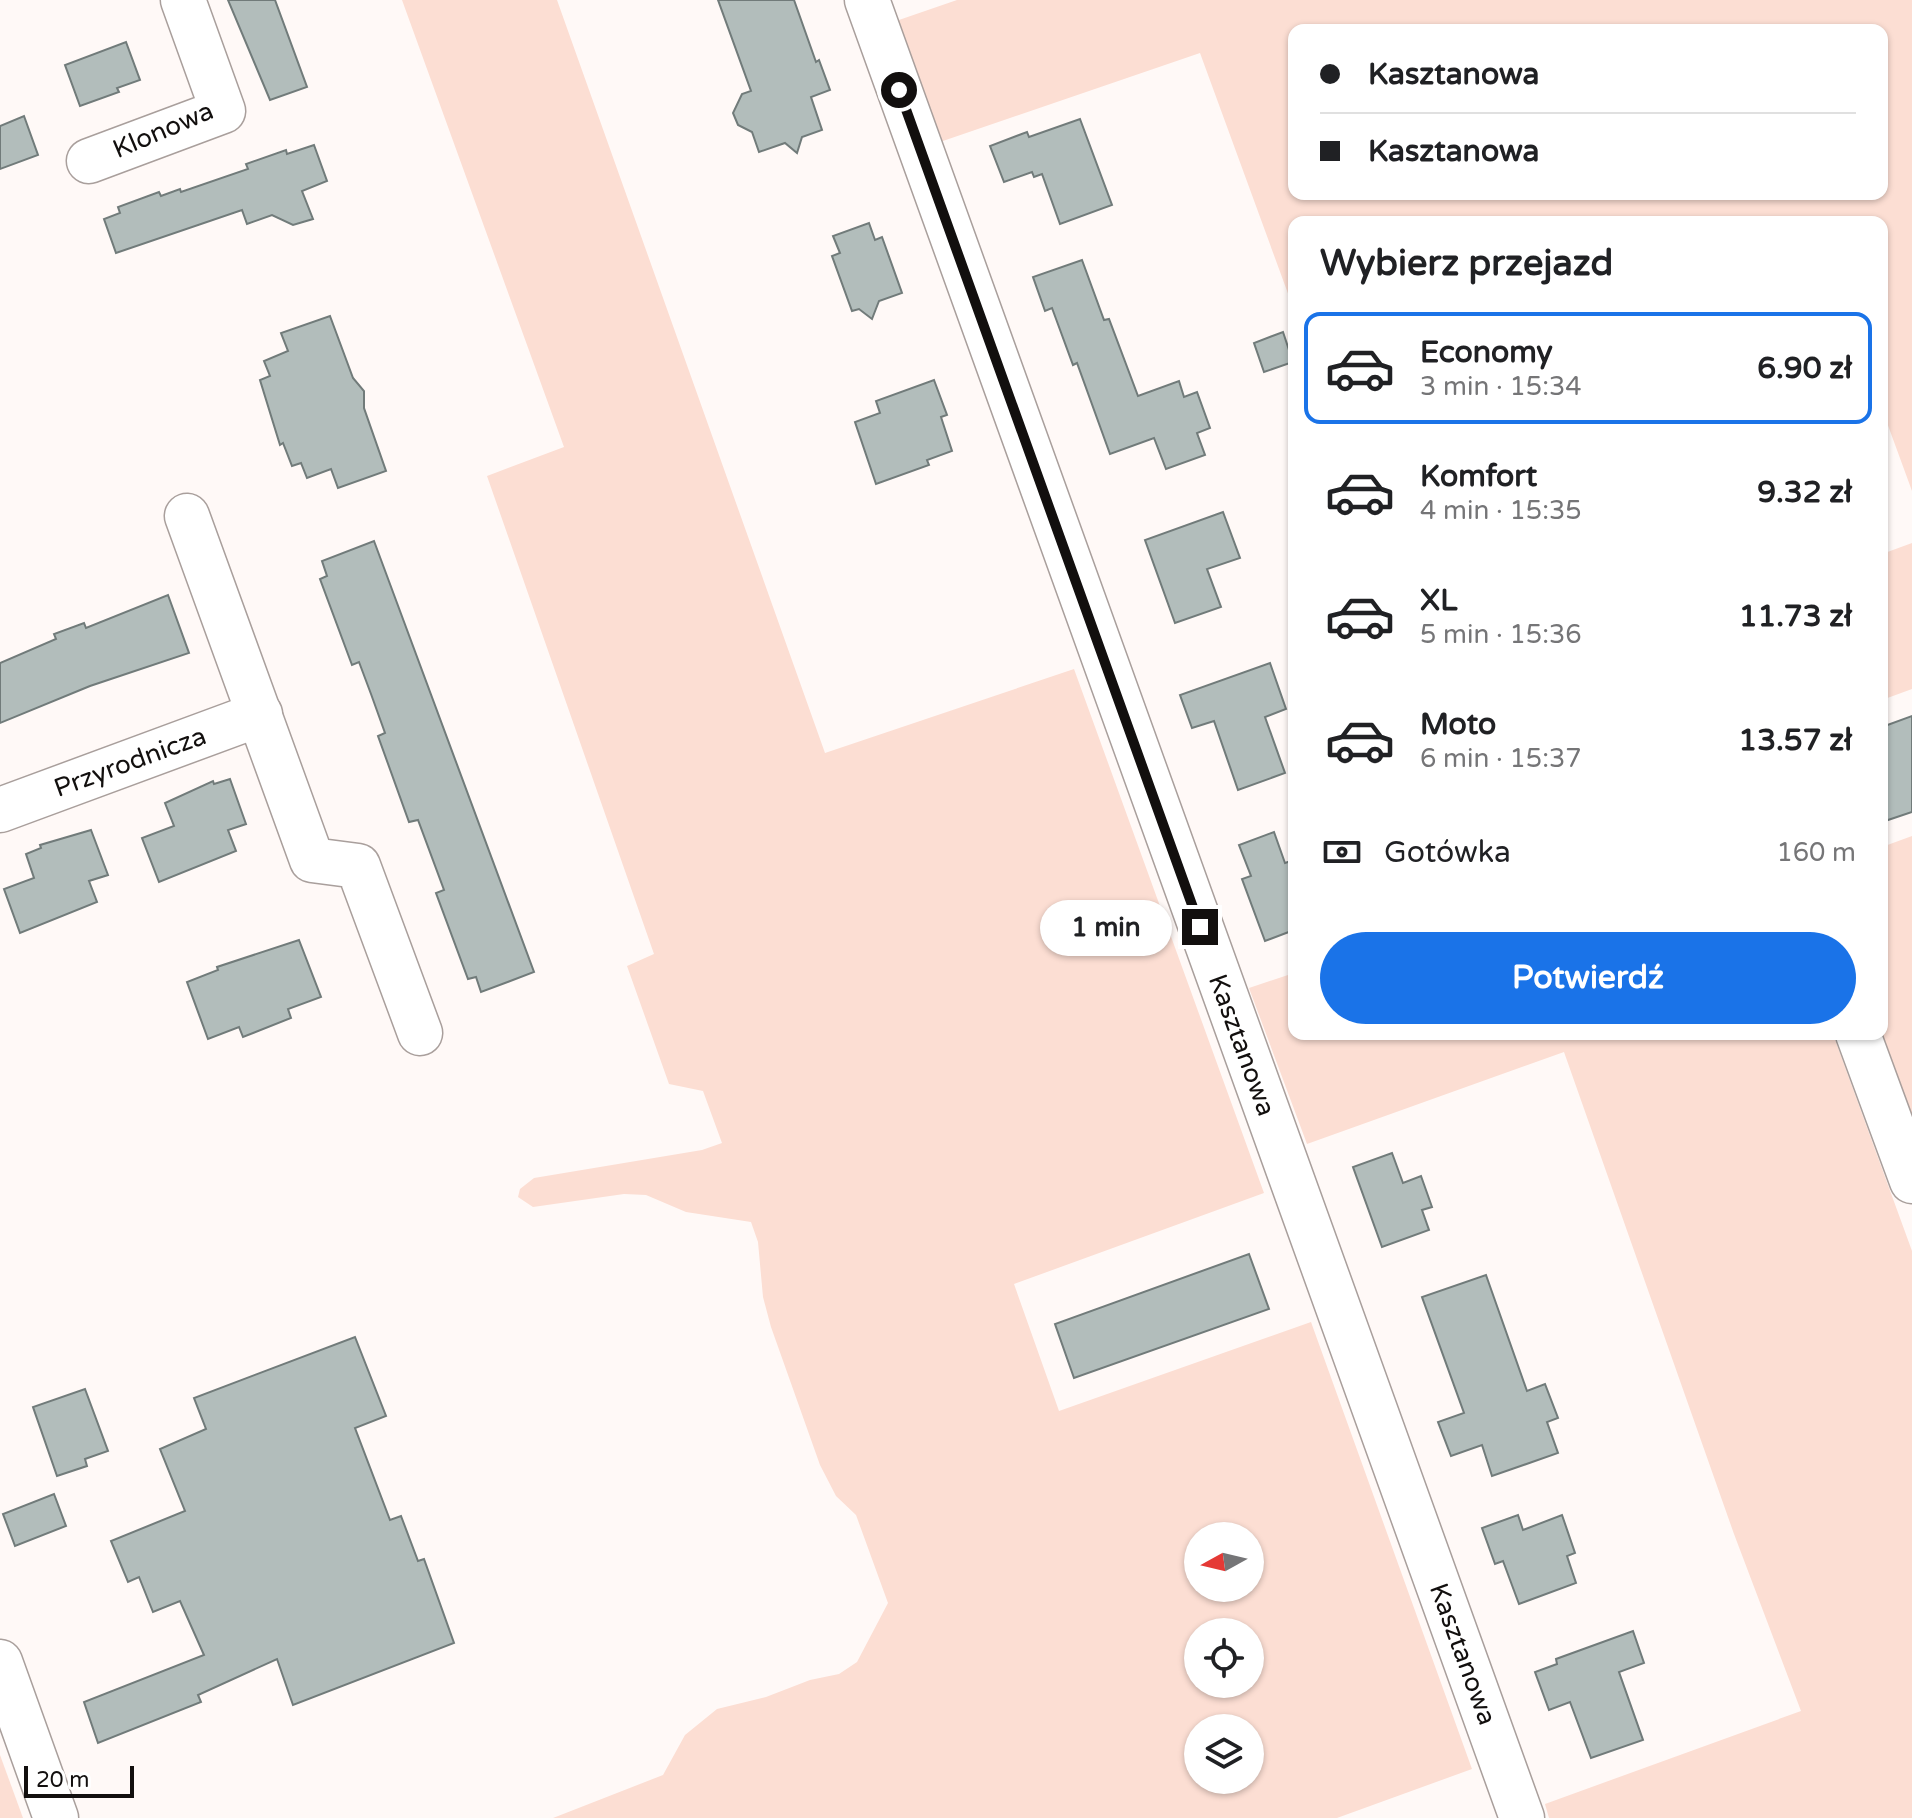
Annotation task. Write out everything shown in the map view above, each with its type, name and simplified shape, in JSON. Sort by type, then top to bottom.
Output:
[{"type":"street","name":"Klonowa","points":[[89,161],[223,111],[183,0]]},
{"type":"street","name":"Kasztanowa","points":[[867,0],[1522,1818]]},
{"type":"street","points":[[187,516],[312,860],[358,866],[420,1033]]},
{"type":"street","name":"Przyrodnicza","points":[[0,810],[260,714]]},
{"type":"street","points":[[1860,1040],[1912,1181]]},
{"type":"street","points":[[2,1675],[56,1818]]},
{"type":"shaded area","points":[[402,0],[557,0],[825,753],[1074,669],[1264,1193],[1014,1284],[1059,1411],[1311,1322],[1472,1769],[1337,1818],[553,1818],[663,1775],[685,1735],[717,1709],[839,1674],[857,1662],[888,1603],[856,1515],[836,1496],[820,1465],[771,1327],[763,1297],[758,1242],[751,1222],[686,1212],[646,1195],[624,1194],[533,1207],[518,1197],[520,1189],[534,1178],[702,1150],[722,1143],[703,1091],[669,1084],[627,966],[654,954],[487,476],[564,447]]},
{"type":"shaded area","points":[[957,0],[1912,0],[1912,491],[1888,425],[1888,216],[1288,216],[1288,294],[1200,53],[940,142],[896,21]]},
{"type":"shaded area","points":[[1912,543],[1912,689],[1888,698],[1888,552]]},
{"type":"shaded area","points":[[1912,836],[1912,1117],[1884,1040],[1888,1040],[1888,845]]},
{"type":"shaded area","points":[[1288,975],[1288,1040],[1835,1040],[1912,1251],[1912,1818],[1549,1818],[1545,1804],[1801,1711],[1734,1534],[1564,1052],[1307,1144],[1249,988]]},
{"type":"shaded area","points":[[0,1755],[23,1818],[0,1818]]},
{"type":"building","points":[[228,0],[275,0],[307,87],[270,100]]},
{"type":"building","points":[[718,0],[794,0],[816,62],[819,60],[830,90],[811,97],[822,130],[802,137],[797,153],[785,143],[759,152],[752,132],[738,125],[733,113],[742,94],[751,91]]},
{"type":"building","points":[[126,42],[140,80],[117,88],[119,92],[80,106],[65,65]]},
{"type":"building","points":[[24,116],[38,155],[0,169],[0,126]]},
{"type":"building","points":[[1080,119],[1112,205],[1060,224],[1042,174],[1034,177],[1032,172],[1004,182],[990,146],[1027,132],[1029,137]]},
{"type":"building","points":[[314,145],[327,181],[302,191],[313,219],[293,225],[272,215],[247,224],[242,210],[116,253],[104,219],[120,213],[118,207],[159,192],[161,196],[180,189],[181,192],[248,169],[246,164],[286,150],[287,154]]},
{"type":"building","points":[[869,223],[875,240],[882,237],[902,293],[879,301],[872,319],[859,309],[852,311],[832,256],[840,253],[833,236]]},
{"type":"building","points":[[1082,260],[1104,320],[1109,319],[1138,396],[1179,381],[1184,397],[1197,392],[1210,428],[1197,433],[1205,455],[1166,469],[1154,438],[1110,454],[1077,363],[1073,365],[1052,308],[1045,311],[1033,277]]},
{"type":"building","points":[[330,316],[353,378],[364,391],[364,408],[386,471],[338,488],[331,469],[307,478],[301,463],[292,466],[283,443],[280,445],[260,380],[270,376],[264,361],[288,351],[281,333]]},
{"type":"building","points":[[1283,332],[1288,347],[1288,364],[1264,372],[1254,343]]},
{"type":"building","points":[[934,380],[947,415],[941,417],[952,451],[927,460],[929,465],[876,484],[855,422],[880,413],[876,401]]},
{"type":"building","points":[[1223,512],[1240,558],[1207,569],[1221,607],[1175,623],[1145,540]]},
{"type":"building","points":[[374,541],[534,972],[481,992],[476,977],[468,979],[436,893],[444,890],[418,820],[409,822],[378,736],[385,733],[371,694],[359,662],[352,665],[320,579],[327,576],[322,561]]},
{"type":"building","points":[[168,595],[189,653],[90,686],[0,723],[0,663],[56,639],[54,634],[84,623],[86,628]]},
{"type":"building","points":[[1270,663],[1286,709],[1265,717],[1285,773],[1238,790],[1214,721],[1192,728],[1180,695]]},
{"type":"building","points":[[1912,716],[1912,812],[1888,820],[1888,725]]},
{"type":"building","points":[[230,779],[246,824],[228,830],[236,851],[159,882],[142,838],[174,826],[165,803],[213,781],[214,784]]},
{"type":"building","points":[[91,830],[108,875],[89,881],[97,902],[20,933],[4,889],[34,878],[26,854],[41,848],[40,845]]},
{"type":"building","points":[[1274,832],[1285,863],[1288,862],[1288,932],[1265,941],[1242,879],[1251,876],[1239,845]]},
{"type":"building","points":[[299,940],[321,997],[288,1009],[291,1018],[243,1037],[239,1027],[208,1039],[187,982],[218,970],[217,967]]},
{"type":"building","points":[[1392,1153],[1403,1183],[1421,1176],[1432,1207],[1422,1210],[1429,1230],[1382,1247],[1353,1167]]},
{"type":"building","points":[[1249,1254],[1269,1309],[1074,1378],[1055,1324]]},
{"type":"building","points":[[1486,1275],[1527,1391],[1545,1384],[1558,1418],[1547,1422],[1558,1453],[1492,1476],[1482,1445],[1451,1456],[1438,1422],[1464,1413],[1422,1297]]},
{"type":"building","points":[[355,1337],[386,1416],[355,1428],[390,1520],[401,1516],[418,1561],[424,1559],[454,1643],[293,1705],[277,1659],[198,1695],[201,1702],[98,1743],[84,1702],[204,1655],[180,1601],[153,1612],[139,1577],[128,1582],[111,1541],[185,1511],[160,1449],[206,1429],[194,1398]]},
{"type":"building","points":[[85,1389],[108,1451],[85,1459],[87,1466],[57,1476],[33,1407]]},
{"type":"building","points":[[54,1494],[66,1526],[15,1546],[3,1514]]},
{"type":"building","points":[[1518,1515],[1523,1530],[1562,1515],[1575,1553],[1567,1556],[1576,1583],[1519,1604],[1503,1561],[1495,1564],[1482,1528]]},
{"type":"building","points":[[1633,1631],[1644,1663],[1619,1672],[1643,1740],[1591,1758],[1570,1702],[1549,1710],[1535,1672],[1557,1664],[1556,1659]]},
{"type":"route","points":[[899,90],[1200,927]]}]
